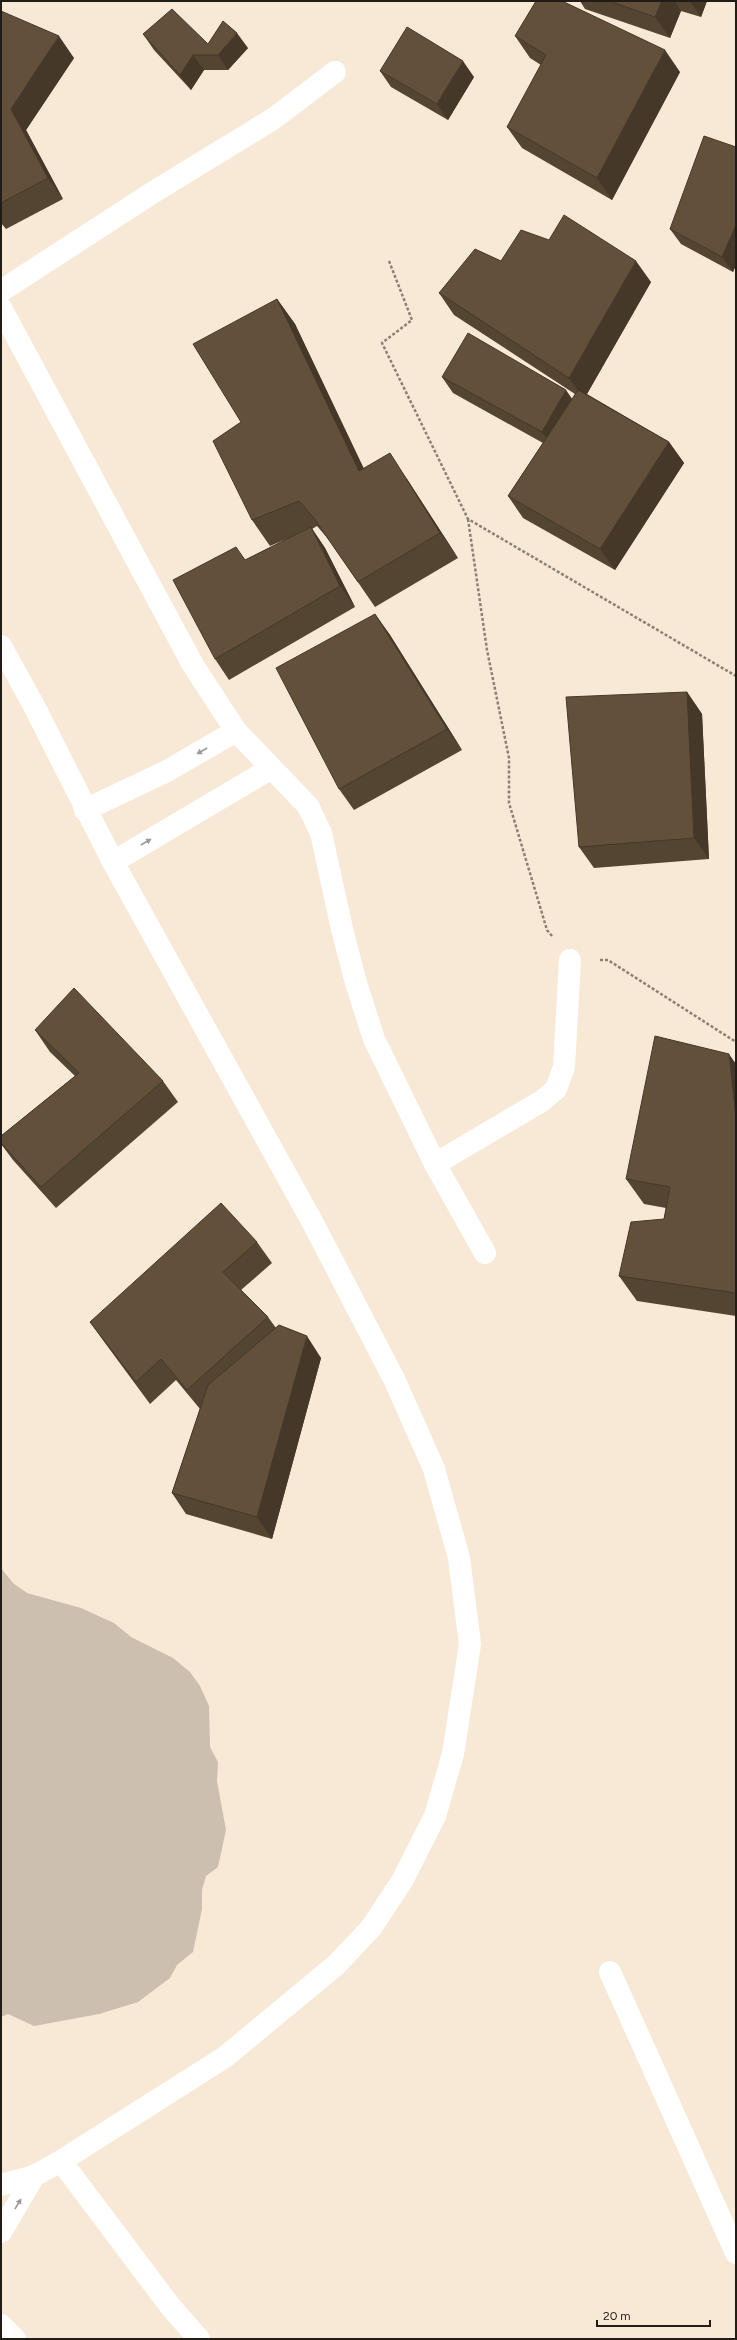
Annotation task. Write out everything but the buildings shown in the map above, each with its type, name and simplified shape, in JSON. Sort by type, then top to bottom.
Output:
[{"type":"street","points":[[1,291],[152,193],[273,119],[335,72]]},
{"type":"street","points":[[1,308],[193,665],[236,731],[270,769],[308,806],[321,833],[342,929],[356,983],[374,1039],[435,1164],[485,1253]]},
{"type":"street","points":[[1,646],[34,704],[85,810],[314,1225],[395,1381],[434,1470],[459,1558],[470,1644],[453,1754],[435,1816],[402,1881],[371,1928],[336,1965],[225,2057],[61,2161],[34,2176],[1,2184]]},
{"type":"street","points":[[85,810],[167,771],[236,731]]},
{"type":"street","points":[[113,862],[270,769]]},
{"type":"street","points":[[435,1164],[542,1101],[556,1089],[564,1067],[570,960]]},
{"type":"street","points":[[610,1972],[736,2254]]},
{"type":"street","points":[[61,2161],[170,2306],[199,2339]]},
{"type":"street","points":[[1,2232],[34,2176]]},
{"type":"street","points":[[1,2325],[15,2339]]},
{"type":"path","points":[[389,261],[412,320],[382,343],[468,519],[487,650],[509,758],[509,803],[547,930],[570,960],[608,960],[736,1042]]},
{"type":"path","points":[[468,519],[736,676]]},
{"type":"shaded area","points":[[1,1568],[13,1583],[27,1593],[81,1608],[114,1623],[131,1637],[173,1658],[190,1672],[200,1686],[209,1706],[210,1747],[218,1762],[217,1781],[226,1830],[218,1867],[206,1876],[202,1890],[202,1909],[193,1952],[177,1965],[170,1978],[138,2002],[99,2014],[34,2026],[8,2014],[1,2017]]}]
